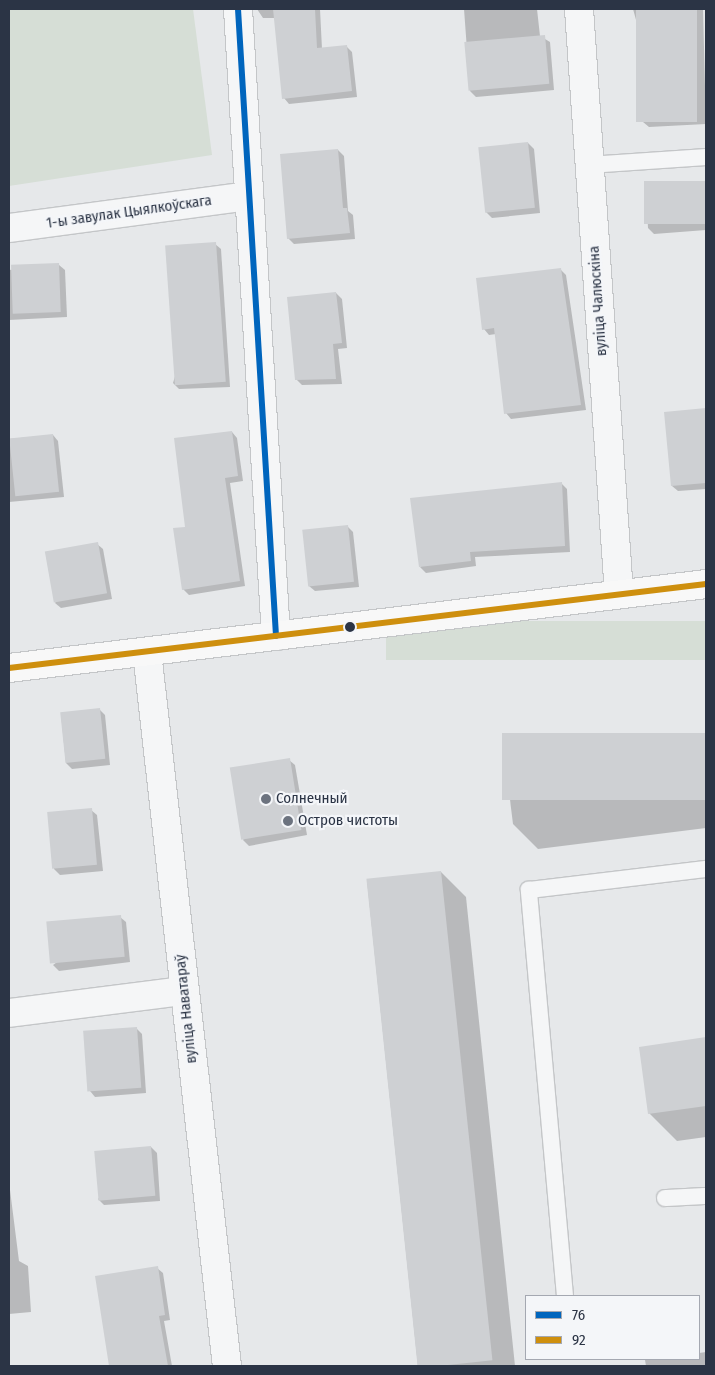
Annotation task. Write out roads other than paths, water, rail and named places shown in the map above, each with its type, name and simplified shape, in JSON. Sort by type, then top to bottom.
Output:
[{"type":"main road","points":[[9,668],[706,584]]},
{"type":"street","points":[[238,9],[276,636]]},
{"type":"street","name":"вуліца Чалюскіна","points":[[579,9],[619,594]]},
{"type":"street","name":"1-ы завулак Цыялкоўскага","points":[[9,228],[249,196]]},
{"type":"street","name":"вуліца Наватараў","points":[[147,652],[227,1366]]},
{"type":"street","points":[[9,1013],[184,991]]},
{"type":"lane","points":[[589,165],[706,157]]},
{"type":"lane","points":[[565,1295],[529,890],[706,869]]},
{"type":"lane","points":[[665,1198],[706,1196]]},
{"type":"place","name":"Солнечный","points":[[266,799]]},
{"type":"place","name":"Остров чистоты","points":[[288,821]]}]
